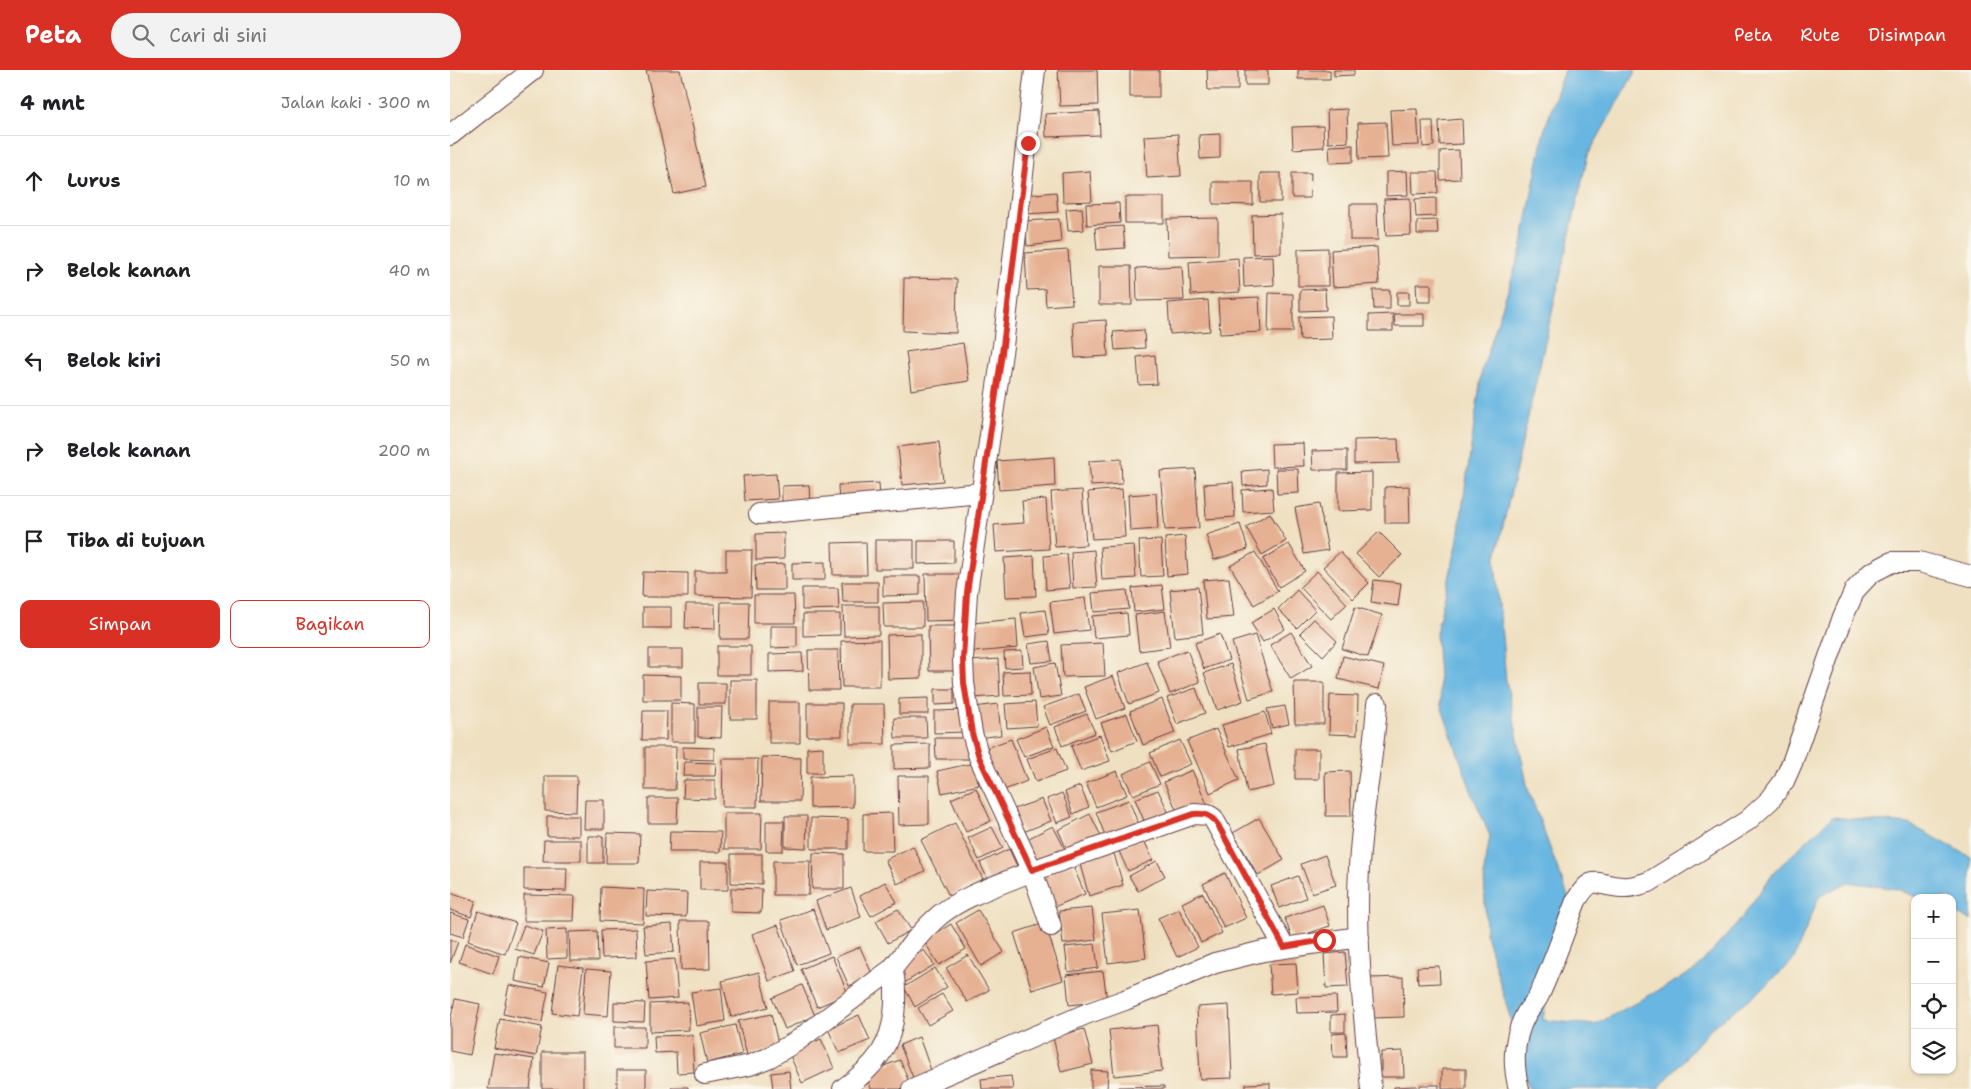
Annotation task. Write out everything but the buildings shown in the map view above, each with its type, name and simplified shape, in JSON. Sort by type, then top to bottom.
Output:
[{"type":"street","points":[[450,135],[533,70]]},
{"type":"street","points":[[1035,70],[1003,346],[967,593],[964,683],[972,733],[979,757],[1032,870],[1052,926]]},
{"type":"street","points":[[759,514],[981,493]]},
{"type":"street","points":[[1519,1089],[1514,1056],[1517,1035],[1526,1015],[1538,996],[1576,901],[1585,887],[1593,883],[1620,888],[1650,882],[1747,821],[1770,800],[1784,781],[1792,763],[1843,617],[1855,590],[1871,573],[1892,562],[1919,562],[1971,576]]},
{"type":"street","points":[[1371,1089],[1359,937],[1359,867],[1375,741],[1377,704]]},
{"type":"street","points":[[704,1074],[750,1065],[768,1058],[797,1041],[892,969],[917,937],[942,914],[977,894],[1032,870],[1194,814],[1208,815],[1218,825],[1284,947]]},
{"type":"street","points":[[912,1089],[1059,1025],[1215,963],[1284,947],[1359,937]]},
{"type":"street","points":[[852,1086],[874,1064],[888,1041],[894,1014],[895,989],[892,969]]},
{"type":"water","points":[[1564,70],[1636,70],[1588,155],[1495,561],[1506,680],[1528,789],[1569,899],[1555,947],[1543,1020],[1595,1025],[1694,971],[1737,924],[1775,871],[1832,817],[1909,824],[1971,857],[1971,920],[1956,914],[1956,894],[1911,895],[1897,889],[1848,882],[1819,897],[1793,961],[1755,995],[1712,1027],[1658,1089],[1530,1089],[1528,1086],[1486,935],[1484,871],[1490,836],[1473,796],[1441,706],[1436,633],[1457,545],[1482,370],[1521,250],[1543,135]]},
{"type":"route","points":[[1028,143],[1003,346],[967,593],[963,659],[964,683],[972,733],[979,757],[1032,870],[1194,814],[1208,815],[1218,825],[1284,947],[1324,940]]}]
